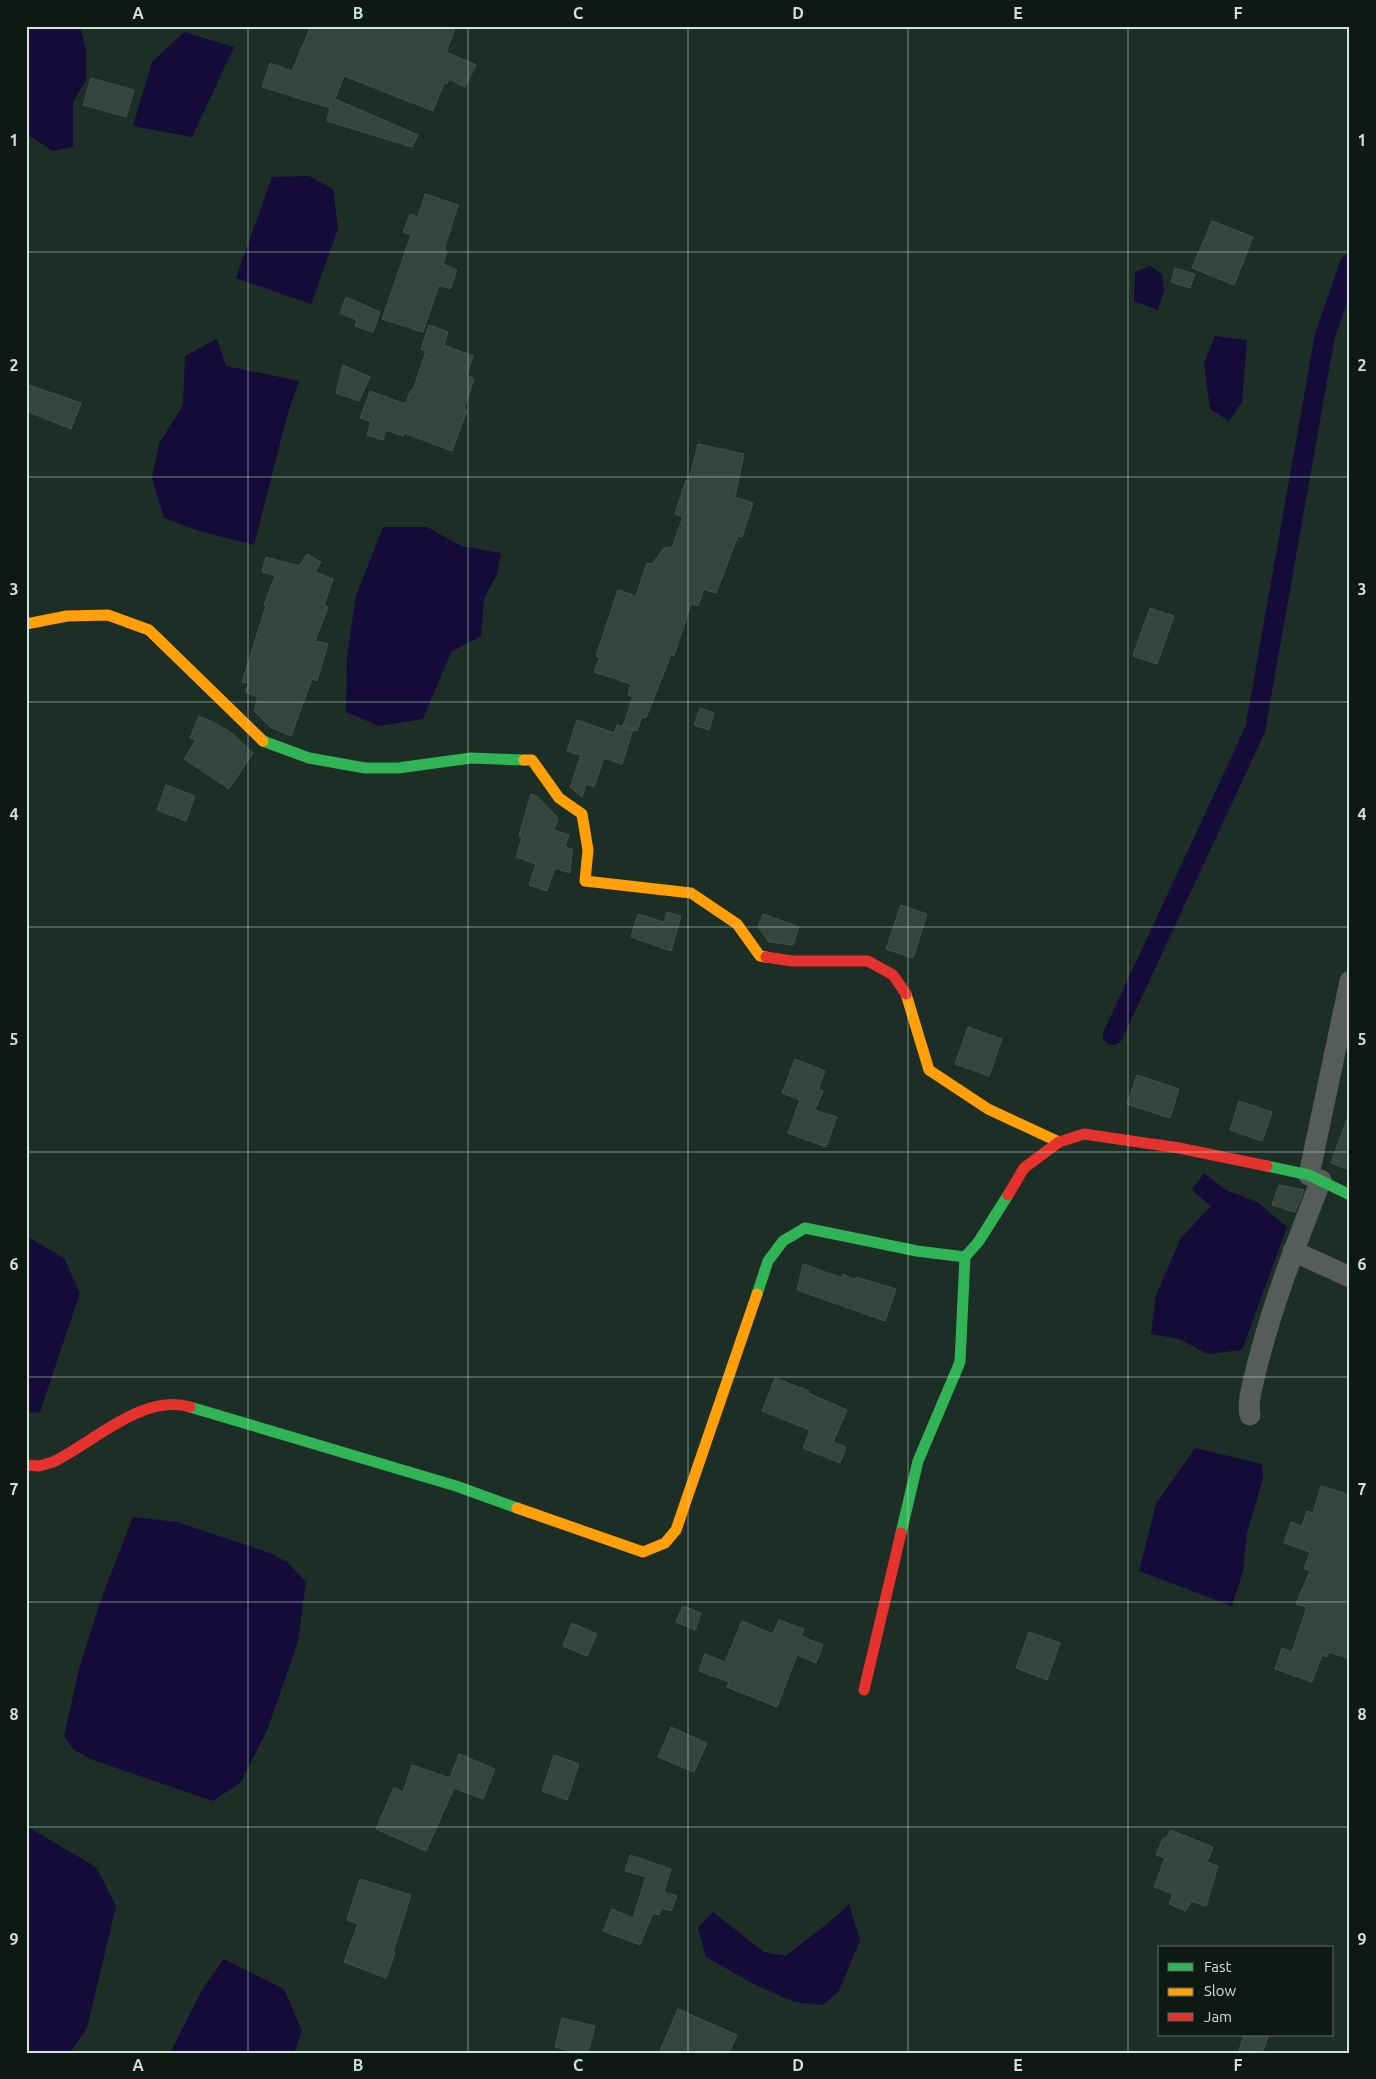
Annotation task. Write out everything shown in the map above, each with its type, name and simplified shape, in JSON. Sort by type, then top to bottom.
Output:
[{"type":"street","points":[[26,624],[67,616],[108,616],[149,630],[261,740],[275,748],[308,757],[362,769],[398,768],[472,758],[532,760],[551,790],[569,809],[582,814],[588,850],[585,881],[691,893],[737,924],[760,956],[792,961],[868,961],[893,975],[907,995],[929,1070],[988,1109],[1058,1142]]},
{"type":"street","points":[[1250,1415],[1248,1405],[1262,1347],[1294,1251],[1315,1177],[1350,981]]},
{"type":"street","points":[[864,1690],[918,1461],[960,1362],[964,1257],[979,1241],[1024,1168],[1058,1142],[1084,1134],[1179,1148],[1315,1177],[1350,1195]]},
{"type":"street","points":[[26,1465],[56,1462],[144,1408],[162,1404],[184,1405],[456,1486],[643,1552],[665,1543],[676,1530],[768,1261],[783,1241],[805,1228],[917,1251],[964,1257]]},
{"type":"street","points":[[1294,1251],[1350,1277]]},
{"type":"shaded area","points":[[26,26],[80,26],[86,49],[86,80],[73,102],[73,147],[53,151],[26,134]]},
{"type":"shaded area","points":[[184,32],[234,47],[192,137],[133,126],[152,62]]},
{"type":"shaded area","points":[[309,176],[333,189],[338,229],[311,304],[236,278],[272,177]]},
{"type":"shaded area","points":[[1150,266],[1162,274],[1164,290],[1158,310],[1134,301],[1135,272]]},
{"type":"shaded area","points":[[1215,336],[1247,340],[1242,402],[1229,421],[1210,409],[1204,363]]},
{"type":"shaded area","points":[[217,339],[226,366],[299,381],[287,416],[254,545],[199,531],[164,518],[152,478],[159,444],[183,405],[185,356]]},
{"type":"shaded area","points":[[383,527],[427,527],[461,546],[501,553],[497,574],[484,599],[481,636],[451,652],[423,719],[379,726],[346,712],[347,657],[356,596]]},
{"type":"shaded area","points":[[1204,1173],[1226,1190],[1257,1202],[1287,1227],[1242,1350],[1207,1354],[1180,1339],[1151,1334],[1156,1295],[1181,1238],[1211,1206],[1192,1190]]},
{"type":"shaded area","points":[[26,1236],[64,1258],[80,1293],[40,1412],[26,1413]]},
{"type":"shaded area","points":[[1195,1448],[1262,1464],[1263,1479],[1247,1533],[1243,1571],[1232,1606],[1139,1571],[1156,1504]]},
{"type":"shaded area","points":[[133,1517],[177,1522],[267,1552],[287,1562],[306,1582],[298,1641],[268,1728],[241,1782],[213,1801],[93,1760],[74,1750],[64,1736],[79,1669],[100,1602]]},
{"type":"shaded area","points":[[26,1826],[96,1867],[116,1906],[87,2028],[70,2053],[26,2053]]},
{"type":"shaded area","points":[[849,1904],[860,1940],[839,1991],[823,2005],[794,2002],[752,1983],[706,1957],[698,1928],[713,1912],[764,1952],[786,1956]]},
{"type":"shaded area","points":[[224,1959],[284,1989],[302,2031],[294,2053],[170,2053],[202,1990]]},
{"type":"building","points":[[311,26],[456,26],[446,52],[476,65],[465,87],[449,79],[447,84],[444,83],[433,111],[344,76],[335,99],[418,135],[412,147],[327,121],[330,108],[262,87],[270,63],[292,71]]},
{"type":"building","points":[[91,78],[134,90],[126,117],[83,105]]},
{"type":"building","points":[[425,194],[458,205],[444,250],[447,251],[443,264],[457,270],[450,289],[439,285],[423,332],[382,319],[411,235],[403,232],[410,214],[418,217]]},
{"type":"building","points":[[1212,221],[1253,237],[1234,285],[1192,268]]},
{"type":"building","points":[[1175,268],[1195,274],[1190,288],[1171,282]]},
{"type":"building","points":[[346,297],[380,312],[373,332],[355,326],[357,320],[340,313]]},
{"type":"building","points":[[429,325],[448,332],[444,345],[473,356],[467,375],[474,379],[464,409],[467,410],[452,451],[404,433],[403,436],[386,430],[383,440],[367,435],[371,422],[360,418],[370,391],[405,404],[411,390],[413,390],[426,351],[421,349]]},
{"type":"building","points":[[343,365],[370,377],[359,401],[336,393]]},
{"type":"building","points":[[26,384],[81,403],[71,429],[26,411]]},
{"type":"building","points":[[698,444],[744,454],[735,497],[753,503],[742,537],[738,536],[716,593],[704,589],[698,606],[691,604],[674,656],[671,655],[646,718],[642,717],[637,731],[623,726],[633,697],[628,695],[631,684],[594,672],[600,657],[596,656],[618,590],[636,596],[647,563],[652,564],[664,548],[672,547],[683,517],[675,514],[686,480],[689,481]]},
{"type":"building","points":[[307,554],[321,562],[315,572],[333,579],[324,605],[328,607],[315,641],[328,644],[317,681],[312,679],[291,736],[270,727],[254,711],[258,697],[245,692],[249,683],[242,682],[266,606],[264,605],[275,576],[262,572],[266,557],[299,566]]},
{"type":"building","points":[[1150,608],[1174,616],[1157,664],[1133,656]]},
{"type":"building","points":[[700,708],[714,713],[709,730],[694,725]]},
{"type":"building","points":[[199,716],[233,734],[253,753],[229,789],[184,759],[196,740],[190,738]]},
{"type":"building","points":[[577,720],[614,733],[617,725],[633,730],[622,764],[604,758],[594,787],[586,784],[582,797],[570,787],[581,755],[567,751]]},
{"type":"building","points":[[166,785],[195,796],[186,821],[157,810]]},
{"type":"building","points":[[531,794],[537,796],[558,818],[554,830],[569,835],[565,847],[572,849],[570,873],[555,868],[547,891],[529,885],[536,864],[516,857],[522,837],[519,836]]},
{"type":"building","points":[[901,905],[927,914],[913,958],[886,949]]},
{"type":"building","points":[[667,912],[681,916],[671,951],[631,937],[638,914],[664,922]]},
{"type":"building","points":[[763,914],[799,927],[793,945],[769,942],[758,927]]},
{"type":"building","points":[[968,1027],[1002,1039],[989,1076],[955,1064]]},
{"type":"building","points":[[795,1059],[825,1071],[818,1089],[823,1091],[815,1110],[837,1117],[826,1147],[788,1133],[800,1100],[782,1093]]},
{"type":"building","points":[[1137,1075],[1179,1089],[1170,1118],[1127,1104]]},
{"type":"building","points":[[1239,1101],[1272,1112],[1262,1141],[1230,1130]]},
{"type":"building","points":[[1348,1116],[1350,1116],[1350,1170],[1331,1163]]},
{"type":"building","points":[[1279,1185],[1304,1190],[1295,1212],[1272,1205]]},
{"type":"building","points":[[803,1264],[842,1278],[843,1274],[855,1280],[856,1277],[896,1289],[885,1321],[797,1290]]},
{"type":"building","points":[[775,1378],[809,1391],[808,1393],[847,1410],[833,1442],[846,1447],[840,1463],[803,1448],[810,1430],[762,1411]]},
{"type":"building","points":[[1321,1486],[1350,1495],[1350,1659],[1329,1652],[1327,1657],[1322,1655],[1312,1682],[1275,1669],[1282,1648],[1292,1652],[1307,1607],[1296,1604],[1310,1571],[1304,1568],[1310,1552],[1284,1543],[1291,1522],[1302,1526],[1307,1511],[1313,1513]]},
{"type":"building","points":[[683,1606],[701,1613],[695,1630],[676,1622]]},
{"type":"building","points":[[779,1620],[804,1629],[801,1636],[823,1645],[816,1663],[797,1655],[777,1707],[727,1687],[729,1682],[699,1671],[705,1654],[725,1662],[742,1621],[773,1634]]},
{"type":"building","points":[[572,1623],[597,1634],[587,1656],[563,1646]]},
{"type":"building","points":[[1029,1632],[1060,1643],[1047,1680],[1016,1668]]},
{"type":"building","points":[[671,1727],[707,1743],[694,1772],[658,1757]]},
{"type":"building","points":[[459,1754],[495,1769],[483,1799],[454,1788],[426,1851],[376,1829],[394,1787],[403,1792],[412,1765],[450,1778]]},
{"type":"building","points":[[554,1755],[579,1764],[567,1800],[542,1791]]},
{"type":"building","points":[[1170,1830],[1213,1847],[1207,1862],[1218,1866],[1206,1906],[1191,1901],[1186,1911],[1169,1904],[1173,1894],[1154,1887],[1165,1858],[1156,1855],[1163,1838],[1166,1839]]},
{"type":"building","points":[[630,1855],[671,1869],[664,1892],[677,1896],[671,1911],[662,1908],[659,1915],[653,1913],[640,1945],[603,1931],[612,1909],[633,1918],[646,1877],[625,1871]]},
{"type":"building","points":[[360,1879],[411,1895],[386,1978],[344,1962],[358,1924],[347,1920]]},
{"type":"building","points":[[678,2009],[737,2035],[729,2053],[659,2053]]},
{"type":"building","points":[[562,2018],[595,2026],[588,2053],[578,2053],[555,2047]]},
{"type":"building","points":[[1244,2036],[1269,2036],[1262,2053],[1247,2053],[1239,2050]]},
{"type":"waterway","points":[[1113,1035],[1255,730],[1325,335],[1350,264]]},
{"type":"traffic: fast","points":[[263,741],[309,758],[365,768],[398,768],[471,758],[524,760]]},
{"type":"traffic: fast","points":[[1267,1166],[1309,1175],[1350,1195]]},
{"type":"traffic: fast","points":[[757,1294],[768,1261],[783,1241],[805,1228],[917,1251],[965,1257],[979,1241],[1008,1195]]},
{"type":"traffic: fast","points":[[901,1533],[918,1461],[960,1362],[965,1257]]},
{"type":"traffic: fast","points":[[190,1407],[456,1486],[517,1508]]},
{"type":"traffic: slow","points":[[26,624],[67,616],[108,615],[149,630],[263,741]]},
{"type":"traffic: slow","points":[[524,760],[532,760],[559,798],[582,814],[588,850],[585,881],[691,893],[737,924],[760,956],[766,957]]},
{"type":"traffic: slow","points":[[906,994],[929,1070],[988,1109],[1059,1142]]},
{"type":"traffic: slow","points":[[517,1508],[643,1552],[665,1543],[676,1530],[757,1294]]},
{"type":"traffic: jam","points":[[766,957],[792,961],[868,961],[893,975],[906,994]]},
{"type":"traffic: jam","points":[[1008,1195],[1024,1168],[1059,1142],[1084,1134],[1179,1148],[1267,1166]]},
{"type":"traffic: jam","points":[[26,1465],[39,1466],[53,1462],[137,1413],[155,1407],[172,1405],[190,1407]]},
{"type":"traffic: jam","points":[[864,1690],[901,1533]]}]
